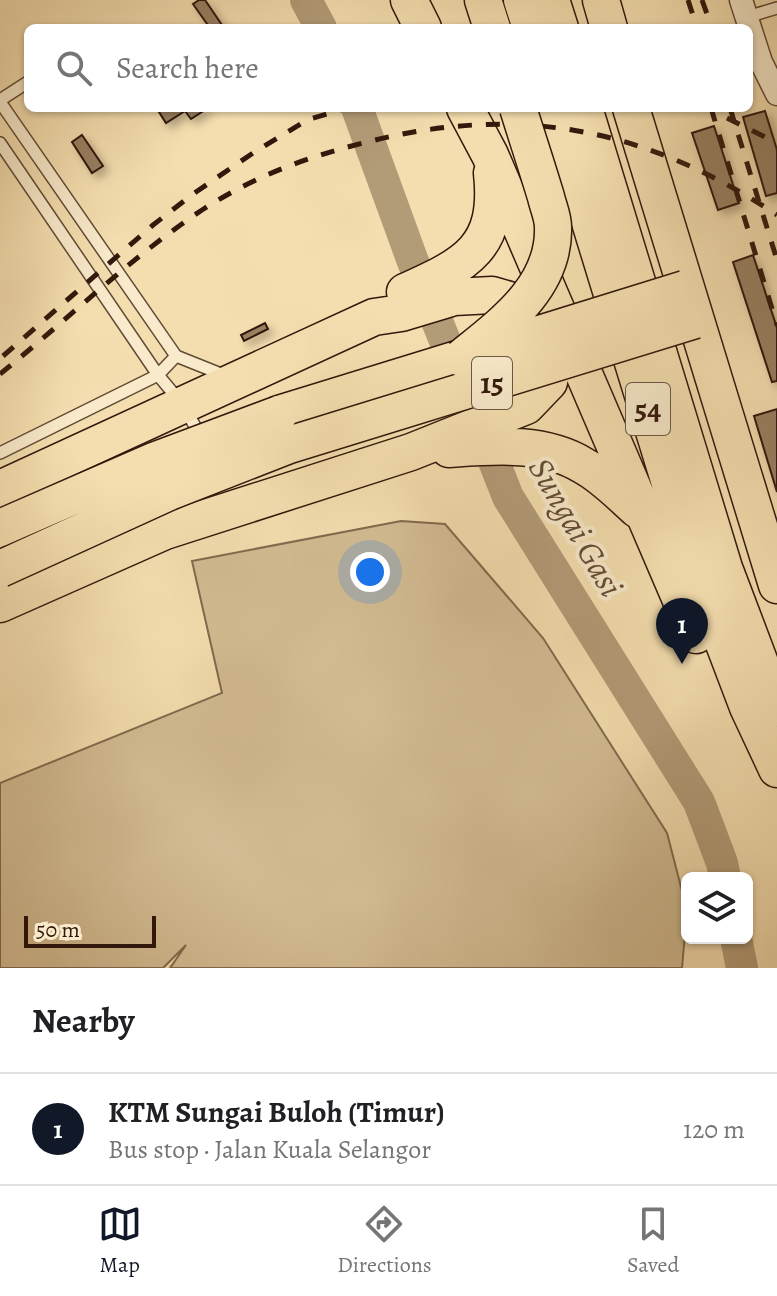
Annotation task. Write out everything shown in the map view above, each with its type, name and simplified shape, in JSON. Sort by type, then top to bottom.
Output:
[{"type":"highway","points":[[409,0],[421,24]]},
{"type":"highway","points":[[483,0],[491,24]]},
{"type":"highway","points":[[522,0],[530,24]]},
{"type":"highway","points":[[551,0],[559,24]]},
{"type":"highway","points":[[579,0],[586,24]]},
{"type":"highway","points":[[601,0],[608,24]]},
{"type":"highway","points":[[467,112],[490,155],[703,652],[763,708]]},
{"type":"highway","points":[[461,358],[506,322],[529,297],[542,275],[552,246],[553,224],[519,112]]},
{"type":"highway","name":"54","points":[[556,112],[699,578],[763,708]]},
{"type":"highway","name":"54","points":[[585,112],[724,568],[777,769]]},
{"type":"highway","points":[[630,116],[777,585]]},
{"type":"highway","points":[[451,285],[476,251],[488,227],[495,202],[490,155]]},
{"type":"highway","points":[[0,489],[374,317],[395,296],[451,285],[516,302],[544,323],[554,354],[549,382],[503,430],[234,494],[165,531],[0,604]]},
{"type":"highway","name":"15","points":[[0,528],[156,460],[279,414],[461,358],[690,305]]},
{"type":"highway","name":"15","points":[[0,569],[169,492],[289,445],[690,305]]},
{"type":"highway","points":[[503,430],[537,449],[582,464],[645,517]]},
{"type":"street","points":[[753,37],[777,94]]},
{"type":"lane","points":[[744,9],[777,8]]},
{"type":"lane","points":[[24,85],[0,101],[176,356],[237,381]]},
{"type":"lane","points":[[0,143],[158,375],[183,405],[234,494]]},
{"type":"lane","points":[[0,453],[158,375],[176,356]]},
{"type":"shaded area","points":[[401,521],[445,524],[543,638],[667,833],[681,887],[682,968],[170,968],[186,945],[163,968],[0,968],[0,783],[222,693],[192,561]]},
{"type":"building","points":[[205,0],[221,24],[207,24],[193,4]]},
{"type":"building","points":[[765,111],[777,150],[777,193],[766,196],[743,117]]},
{"type":"building","points":[[159,112],[183,112],[166,123]]},
{"type":"building","points":[[186,112],[202,112],[191,119]]},
{"type":"building","points":[[714,126],[739,203],[718,210],[692,133]]},
{"type":"building","points":[[82,135],[103,166],[92,173],[72,142]]},
{"type":"building","points":[[753,255],[777,328],[777,381],[772,382],[733,262]]},
{"type":"building","points":[[265,323],[268,329],[244,341],[241,335]]},
{"type":"building","points":[[777,409],[777,492],[754,416]]},
{"type":"waterway","name":"Sungai Gasi","points":[[306,0],[319,24]]},
{"type":"waterway","name":"Sungai Gasi","points":[[358,112],[412,259],[462,383]]},
{"type":"waterway","name":"Sungai Gasi","points":[[480,426],[508,497],[699,802],[724,872]]},
{"type":"waterway","name":"Sungai Gasi","points":[[737,944],[742,968]]},
{"type":"railway","points":[[688,0],[696,24]]},
{"type":"railway","points":[[702,0],[711,24]]},
{"type":"railway","points":[[3,356],[193,194],[307,120],[334,112]]},
{"type":"railway","points":[[712,112],[777,325]]},
{"type":"railway","points":[[731,112],[777,260]]},
{"type":"railway","points":[[727,118],[777,143]]},
{"type":"railway","points":[[0,374],[149,248],[221,198],[260,178],[320,155],[420,131],[474,125],[527,125],[578,131],[629,143],[678,161],[728,185],[777,215]]},
{"type":"place","name":"KTM Sungai Buloh (Timur)","points":[[682,664]]}]
